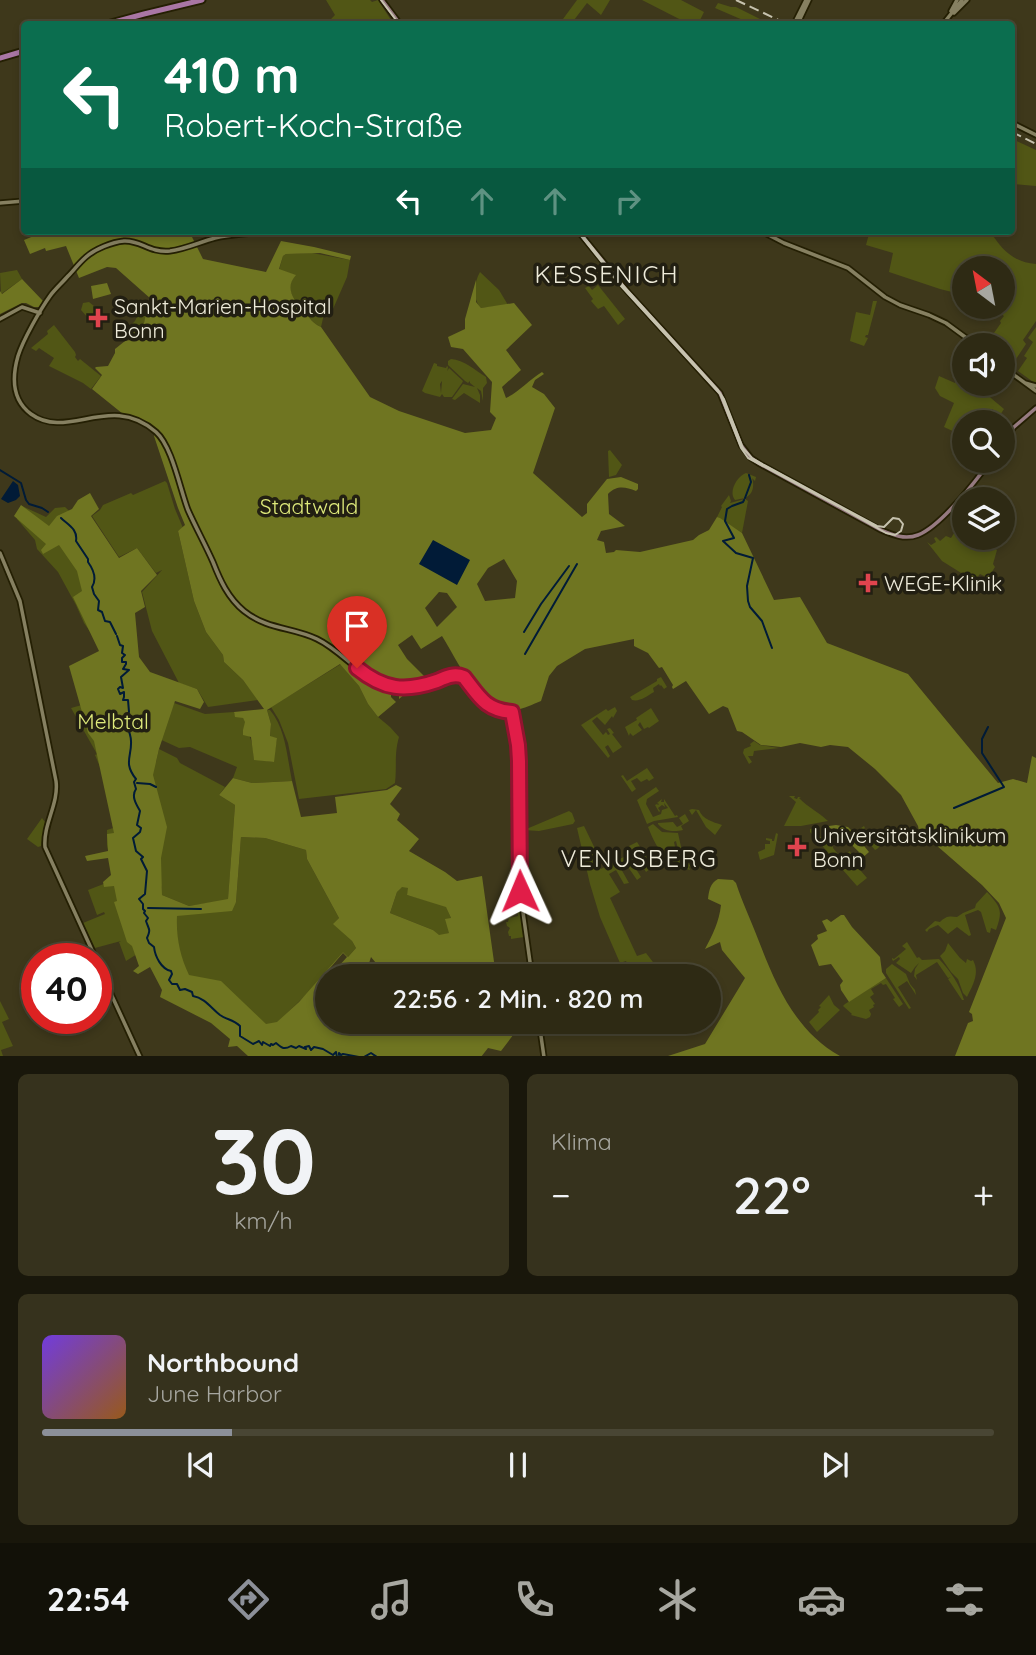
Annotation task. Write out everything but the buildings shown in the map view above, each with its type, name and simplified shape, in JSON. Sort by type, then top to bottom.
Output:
[{"type":"main road","points":[[117,21],[202,0]]},
{"type":"main road","points":[[382,0],[398,21]]},
{"type":"main road","points":[[0,58],[21,52]]},
{"type":"main road","points":[[581,235],[628,292],[720,393],[741,445],[751,458],[881,530],[901,537],[918,535],[935,524],[981,473]]},
{"type":"main road","points":[[1015,426],[1036,408]]},
{"type":"street","points":[[800,21],[798,20],[807,0]]},
{"type":"street","points":[[950,16],[958,10],[962,0]]},
{"type":"street","points":[[946,21],[962,0]]},
{"type":"street","points":[[1015,124],[1036,135]]},
{"type":"street","points":[[0,203],[21,201]]},
{"type":"street","points":[[232,235],[187,248],[161,251],[128,241],[108,245],[83,259],[57,288],[21,347],[15,367],[15,390],[24,407],[40,419],[69,423],[97,416],[119,415],[156,432],[167,448],[189,511],[220,579],[244,610],[270,625],[323,642],[367,676],[383,684],[406,688],[460,675],[489,706],[512,712],[519,761],[520,891],[530,964]]},
{"type":"street","points":[[769,235],[848,268],[885,297],[939,319],[962,333]]},
{"type":"street","points":[[0,319],[21,307],[40,313]]},
{"type":"street","points":[[30,309],[34,323]]},
{"type":"street","points":[[1015,376],[1036,389]]},
{"type":"street","points":[[0,554],[16,591],[28,640],[57,787],[45,834],[45,847],[88,943]]},
{"type":"street","points":[[112,995],[140,1056]]},
{"type":"street","points":[[541,1034],[544,1056]]},
{"type":"green space","points":[[326,0],[378,0],[391,20],[329,21],[335,15]]},
{"type":"green space","points":[[577,0],[610,0],[601,15],[587,3],[573,21],[563,19]]},
{"type":"green space","points":[[642,0],[681,0],[704,12],[700,21],[683,21]]},
{"type":"green space","points":[[718,3],[736,7],[764,21],[745,21],[715,8]]},
{"type":"green space","points":[[1015,140],[1036,150],[1036,186],[1015,184]]},
{"type":"green space","name":"Stadtwald","points":[[36,235],[191,235],[203,259],[266,272],[281,241],[351,256],[350,260],[320,253],[286,254],[279,269],[296,275],[291,285],[294,298],[311,320],[321,327],[370,397],[399,411],[465,433],[491,430],[496,418],[490,412],[492,382],[463,349],[451,347],[448,337],[465,329],[465,319],[476,280],[476,302],[481,308],[514,303],[532,325],[506,350],[521,370],[502,387],[506,398],[542,372],[544,374],[535,380],[532,387],[544,394],[555,408],[533,473],[582,517],[587,513],[587,504],[607,479],[621,477],[638,484],[636,491],[621,488],[608,494],[609,514],[625,526],[601,531],[597,540],[604,542],[606,553],[616,550],[640,552],[693,540],[709,530],[717,517],[720,518],[742,533],[774,600],[800,597],[827,643],[908,674],[998,783],[1013,779],[1027,783],[1032,756],[1036,758],[1036,1056],[955,1056],[968,1023],[973,1021],[969,1012],[1006,918],[999,903],[982,885],[928,838],[920,836],[918,826],[901,795],[848,747],[821,747],[800,743],[781,747],[761,745],[737,731],[728,708],[723,706],[709,714],[686,681],[673,689],[662,667],[659,668],[648,653],[634,646],[634,639],[585,649],[557,666],[549,676],[541,701],[515,710],[502,709],[481,695],[471,684],[442,636],[421,649],[412,635],[398,645],[407,659],[425,677],[399,699],[399,693],[391,691],[391,697],[396,702],[378,717],[359,686],[340,664],[267,710],[271,724],[270,736],[277,738],[274,762],[254,760],[251,737],[243,735],[245,722],[243,718],[235,717],[234,712],[264,709],[243,680],[224,662],[223,655],[206,632],[194,601],[178,531],[185,525],[154,436],[155,429],[123,414],[92,389],[102,375],[95,368],[108,366],[115,349],[134,338],[133,332],[144,323],[147,309],[142,306],[143,303],[146,305],[151,299],[116,268],[107,267],[79,278],[66,246],[46,251],[45,248],[30,254],[24,240]],"holes":[[[504,559],[517,581],[515,598],[485,601],[477,584],[488,568]],[[439,592],[447,593],[457,607],[437,627],[425,608]]]},
{"type":"green space","points":[[869,235],[993,235],[1012,256],[952,256],[952,292],[889,272],[893,253],[866,245]]},
{"type":"green space","points":[[312,253],[350,260],[347,277],[333,309],[326,306],[321,327],[311,320],[290,290],[295,275],[279,270],[286,254]]},
{"type":"green space","points":[[1015,258],[1036,264],[1036,321],[1023,340],[1026,344],[1016,359],[1015,333],[994,333],[1000,321],[1015,319]]},
{"type":"green space","points":[[17,270],[22,279],[1,294],[0,273]]},
{"type":"green space","points":[[480,272],[499,290],[508,305],[481,308],[476,300],[475,290]]},
{"type":"green space","points":[[22,279],[43,301],[39,307],[22,303],[0,314],[0,291],[2,294]]},
{"type":"green space","points":[[107,283],[111,294],[93,299],[91,286]]},
{"type":"green space","points":[[598,285],[625,319],[618,325],[604,306],[598,309],[591,301],[593,299],[585,288],[589,286],[592,290]]},
{"type":"green space","points":[[873,301],[877,301],[864,346],[850,341],[856,312],[870,315]]},
{"type":"green space","points":[[89,302],[99,310],[94,319],[89,319],[81,310],[83,303]]},
{"type":"green space","points":[[142,306],[148,308],[144,323],[133,332],[128,328],[135,321]]},
{"type":"green space","points":[[54,325],[75,352],[78,361],[80,359],[101,376],[91,389],[49,366],[54,358],[39,348],[36,351],[31,348],[48,334],[47,331]]},
{"type":"green space","points":[[1036,327],[1036,384],[1018,371],[1027,358],[1024,356],[1033,342],[1028,338]]},
{"type":"green space","points":[[451,359],[465,363],[486,377],[483,401],[481,391],[477,388],[480,403],[464,393],[455,400],[452,399],[463,384],[475,387],[448,365]]},
{"type":"green space","points":[[434,363],[437,366],[447,366],[447,371],[449,368],[463,381],[452,397],[444,397],[442,394],[440,397],[422,391]]},
{"type":"green space","points":[[939,376],[952,382],[952,396],[988,396],[1004,409],[952,410],[952,431],[944,427],[954,403],[940,396],[935,388]]},
{"type":"green space","points":[[610,450],[622,465],[616,475],[609,477],[608,451]]},
{"type":"green space","points":[[746,473],[756,477],[755,481],[752,478],[752,490],[747,497],[735,500],[732,493],[734,485]]},
{"type":"green space","points":[[165,481],[183,528],[178,531],[194,601],[206,632],[223,655],[224,662],[243,680],[258,700],[208,707],[197,689],[179,683],[152,631],[142,592],[162,570],[156,573],[137,548],[119,557],[92,516],[103,505]]},
{"type":"green space","name":"Melbtal","points":[[90,493],[99,509],[91,516],[119,558],[137,548],[157,575],[141,591],[145,607],[135,613],[139,657],[150,672],[197,689],[204,702],[200,709],[175,701],[153,775],[167,827],[161,858],[162,895],[189,906],[228,899],[235,805],[219,795],[233,778],[252,783],[292,781],[301,817],[337,813],[335,797],[387,790],[396,785],[402,788],[390,804],[400,814],[397,820],[419,839],[409,851],[457,881],[482,876],[494,964],[377,964],[371,957],[369,964],[341,964],[347,957],[343,953],[332,964],[343,952],[348,957],[356,948],[333,924],[339,918],[307,859],[306,850],[265,838],[241,837],[236,902],[232,911],[177,916],[181,954],[189,975],[221,981],[266,1024],[277,1022],[315,984],[315,1034],[514,1034],[501,1051],[488,1048],[482,1056],[248,1056],[237,1046],[228,1047],[230,1039],[211,1023],[160,997],[162,990],[150,967],[138,974],[133,971],[139,966],[132,946],[127,942],[114,902],[117,901],[114,886],[104,887],[103,882],[111,875],[108,858],[87,861],[85,856],[108,851],[107,834],[114,833],[94,741],[88,733],[69,666],[99,651],[73,597],[82,591],[77,571],[59,545],[43,554],[41,550],[46,544],[14,516],[21,505],[49,526],[57,516],[72,509],[78,500]],"holes":[[[402,887],[408,888],[407,895],[446,907],[451,918],[445,919],[449,933],[439,935],[433,930],[390,913],[397,892]]]},
{"type":"green space","points":[[729,495],[730,503],[745,499],[748,501],[742,533],[717,517]]},
{"type":"green space","name":"Melbtal","points":[[22,506],[46,517],[55,508],[65,507],[82,523],[125,600],[140,661],[167,722],[174,703],[205,714],[234,712],[246,722],[244,727],[252,742],[254,759],[273,762],[277,738],[270,737],[271,724],[267,710],[270,710],[275,718],[285,744],[292,781],[252,783],[233,778],[237,767],[190,747],[179,748],[142,731],[156,762],[159,749],[177,758],[180,763],[225,787],[219,795],[235,805],[228,900],[189,906],[162,895],[162,885],[158,896],[176,923],[176,916],[236,902],[241,837],[265,838],[306,850],[307,859],[339,918],[334,924],[356,948],[348,957],[343,952],[333,964],[315,964],[315,985],[281,1019],[308,1019],[239,1029],[145,949],[126,961],[119,942],[121,941],[93,943],[83,923],[105,914],[104,912],[97,915],[88,890],[114,880],[107,845],[107,830],[113,828],[106,781],[95,755],[97,754],[71,708],[89,703],[95,655],[102,649],[84,623],[58,572],[37,549],[35,540],[17,519]]},
{"type":"green space","points":[[946,536],[951,538],[952,550],[997,550],[993,564],[995,567],[988,578],[980,574],[974,581],[942,561],[927,542],[931,545],[936,542],[936,537],[940,541]]},
{"type":"green space","points":[[341,664],[359,686],[378,717],[399,737],[395,783],[386,789],[299,799],[288,743],[271,707]]},
{"type":"green space","points":[[661,677],[667,687],[664,689],[659,684],[653,688],[654,692],[646,697],[632,700],[630,697]]},
{"type":"green space","points":[[615,707],[617,711],[605,725],[597,717],[592,721],[603,735],[606,732],[610,734],[607,729],[610,728],[622,747],[613,753],[608,745],[605,747],[610,756],[608,758],[581,725],[606,709],[608,711]]},
{"type":"green space","points":[[651,708],[659,721],[644,729],[640,722],[638,725],[642,730],[633,736],[630,733],[629,736],[625,727]]},
{"type":"green space","points":[[754,741],[760,745],[779,748],[754,751],[753,756],[748,756],[752,762],[749,764],[743,753]]},
{"type":"green space","points":[[647,768],[654,778],[649,781],[647,779],[641,782],[637,778],[631,781],[636,789],[632,792],[621,776],[627,781]]},
{"type":"green space","points":[[656,787],[659,791],[647,799],[646,804],[653,817],[668,808],[664,803],[665,807],[662,805],[658,808],[659,812],[655,805],[662,799],[661,802],[664,802],[664,799],[678,817],[647,824],[637,800]]},
{"type":"green space","points":[[789,796],[795,796],[797,799],[798,797],[801,797],[799,798],[828,821],[784,826],[796,802]]},
{"type":"green space","points":[[692,809],[699,810],[705,818],[722,825],[715,835],[706,827],[696,810],[692,815],[689,810]]},
{"type":"green space","points":[[569,811],[575,821],[573,824],[539,831],[524,830]]},
{"type":"green space","points":[[685,814],[689,821],[681,826],[683,830],[670,831],[658,824],[673,822],[677,827],[683,824],[679,818]]},
{"type":"green space","points":[[42,818],[45,822],[41,846],[38,847],[27,839]]},
{"type":"green space","points":[[653,824],[662,832],[678,833],[683,856],[679,853],[676,841],[675,848],[679,855],[687,860],[689,865],[691,863],[690,870],[668,859],[659,849],[648,827]]},
{"type":"green space","points":[[584,826],[600,859],[598,862],[601,869],[633,852],[629,846],[637,842],[651,864],[656,864],[646,872],[637,857],[631,861],[641,877],[637,880],[626,864],[620,867],[629,883],[624,884],[616,870],[609,874],[620,892],[610,898],[637,956],[646,953],[654,964],[627,964],[626,961],[620,963],[600,917],[577,828]]},
{"type":"green space","points":[[864,826],[862,830],[865,835],[874,830],[883,843],[877,849],[875,850],[858,830]]},
{"type":"green space","points":[[829,827],[848,827],[869,852],[860,860],[857,854],[859,852],[834,828]]},
{"type":"green space","points":[[813,828],[824,840],[826,838],[826,842],[833,846],[838,854],[841,853],[832,857],[810,832]]},
{"type":"green space","points":[[776,833],[774,855],[760,860],[758,852],[765,849],[765,844],[770,844],[766,838],[774,841]]},
{"type":"green space","points":[[850,851],[855,864],[867,878],[857,886],[835,861]]},
{"type":"green space","points":[[733,880],[736,883],[772,973],[789,1005],[811,1034],[840,1056],[668,1056],[705,1044],[711,1034],[721,1034],[721,1018],[745,978],[722,950],[720,942],[705,949],[715,928],[721,905],[708,899],[709,890],[715,881]]},
{"type":"green space","points":[[402,886],[409,888],[407,895],[446,906],[451,918],[449,933],[439,936],[433,930],[390,913],[397,892]]},
{"type":"green space","points":[[987,892],[999,910],[1000,918],[996,930],[991,928],[990,933],[987,932],[978,910],[965,915],[971,935],[969,936],[957,927],[948,934],[938,925],[927,932],[925,930],[935,921],[957,917],[975,908]]},
{"type":"green space","points":[[517,907],[524,937],[511,939],[508,932],[510,928],[506,922],[509,918],[518,916]]},
{"type":"green space","points":[[844,915],[880,957],[882,972],[886,978],[849,1002],[841,990],[843,981],[831,964],[819,966],[811,945],[818,939],[817,935],[827,931],[822,921],[827,919],[831,922]]},
{"type":"green space","points":[[907,942],[917,958],[939,959],[954,978],[964,1000],[948,979],[951,977],[948,978],[937,962],[916,975],[917,980],[914,976],[919,963],[911,973],[896,963],[899,957],[893,961],[892,958],[906,949],[902,946]]},
{"type":"green space","points":[[948,943],[966,963],[967,959],[973,960],[975,965],[975,979],[967,997],[958,979],[940,956]]},
{"type":"green space","points":[[892,964],[906,974],[915,990],[916,995],[907,981],[898,987],[911,1008],[909,1009],[886,973],[886,969]]},
{"type":"green space","points":[[886,978],[903,1004],[899,1007],[886,984],[881,983],[871,989],[874,994],[870,997],[875,1004],[869,1010],[870,1017],[866,1019],[851,1015],[843,1006],[845,1004]]},
{"type":"green space","points":[[829,995],[840,1010],[817,1032],[809,1022]]},
{"type":"green space","points":[[0,1001],[9,1019],[2,1022],[13,1046],[1,1050],[3,1056],[0,1056]]},
{"type":"water","points":[[13,481],[18,485],[20,496],[8,503],[1,499]]},
{"type":"water","points":[[433,540],[470,560],[457,585],[419,564]]},
{"type":"waterway","points":[[0,470],[21,483],[29,504],[48,512]]},
{"type":"waterway","points":[[745,498],[751,482],[749,475]]},
{"type":"waterway","points":[[744,500],[727,509],[725,521],[734,538],[723,541],[736,553],[753,558],[747,586],[748,601],[762,621],[772,648]]},
{"type":"waterway","points":[[61,518],[74,530],[76,541],[88,559],[94,574],[92,587],[99,601],[98,610],[102,612],[105,621],[110,622],[116,634]]},
{"type":"waterway","points":[[525,654],[577,564]]},
{"type":"waterway","points":[[524,632],[569,566]]},
{"type":"waterway","points":[[117,636],[125,655],[122,658],[122,662],[126,662],[123,669],[129,670],[121,677],[123,688],[118,689],[120,694],[124,692],[123,700],[128,700],[129,712],[124,719],[131,738],[129,764],[136,779],[134,797],[140,811],[137,825],[141,828],[133,838],[136,851],[143,857],[141,859],[147,871],[145,894],[139,899],[148,918],[146,921],[149,943],[154,947],[161,965],[171,971],[169,980],[172,984],[177,984],[180,990],[192,992],[193,996],[240,1026],[240,1036],[253,1044],[259,1041],[262,1045],[263,1042],[270,1046],[276,1043],[285,1048],[299,1046],[306,1049],[305,1047],[309,1046],[311,1050],[314,1047],[323,1049],[333,1055],[336,1052],[337,1056]]},
{"type":"waterway","points":[[954,808],[1004,787],[982,753],[982,739],[988,727]]},
{"type":"waterway","points":[[137,783],[156,787]]},
{"type":"waterway","points":[[148,908],[201,909]]},
{"type":"waterway","points":[[366,1056],[371,1053],[376,1056]]},
{"type":"waterway","points":[[339,1055],[354,1056]]},
{"type":"tram line","points":[[381,0],[397,21]]},
{"type":"tram line","points":[[580,235],[620,285],[720,394],[741,448],[748,458],[886,533],[895,535],[901,531],[903,524],[899,519],[893,518],[884,527],[877,526],[752,458],[743,448],[724,399],[718,390],[620,282],[582,235]]},
{"type":"railway","points":[[736,0],[781,21]]},
{"type":"railway","points":[[1015,134],[1036,144]]},
{"type":"place","name":"Sankt-Marien-Hospital Bonn","points":[[98,318]]},
{"type":"place","name":"WEGE-Klinik","points":[[868,583]]},
{"type":"place","name":"Universitätsklinikum Bonn","points":[[797,847]]},
{"type":"district","name":"KESSENICH","points":[[607,274]]},
{"type":"district","name":"VENUSBERG","points":[[639,858]]},
{"type":"route","points":[[357,668],[378,682],[397,688],[416,687],[460,675],[489,706],[512,712],[519,761],[520,891]]}]
